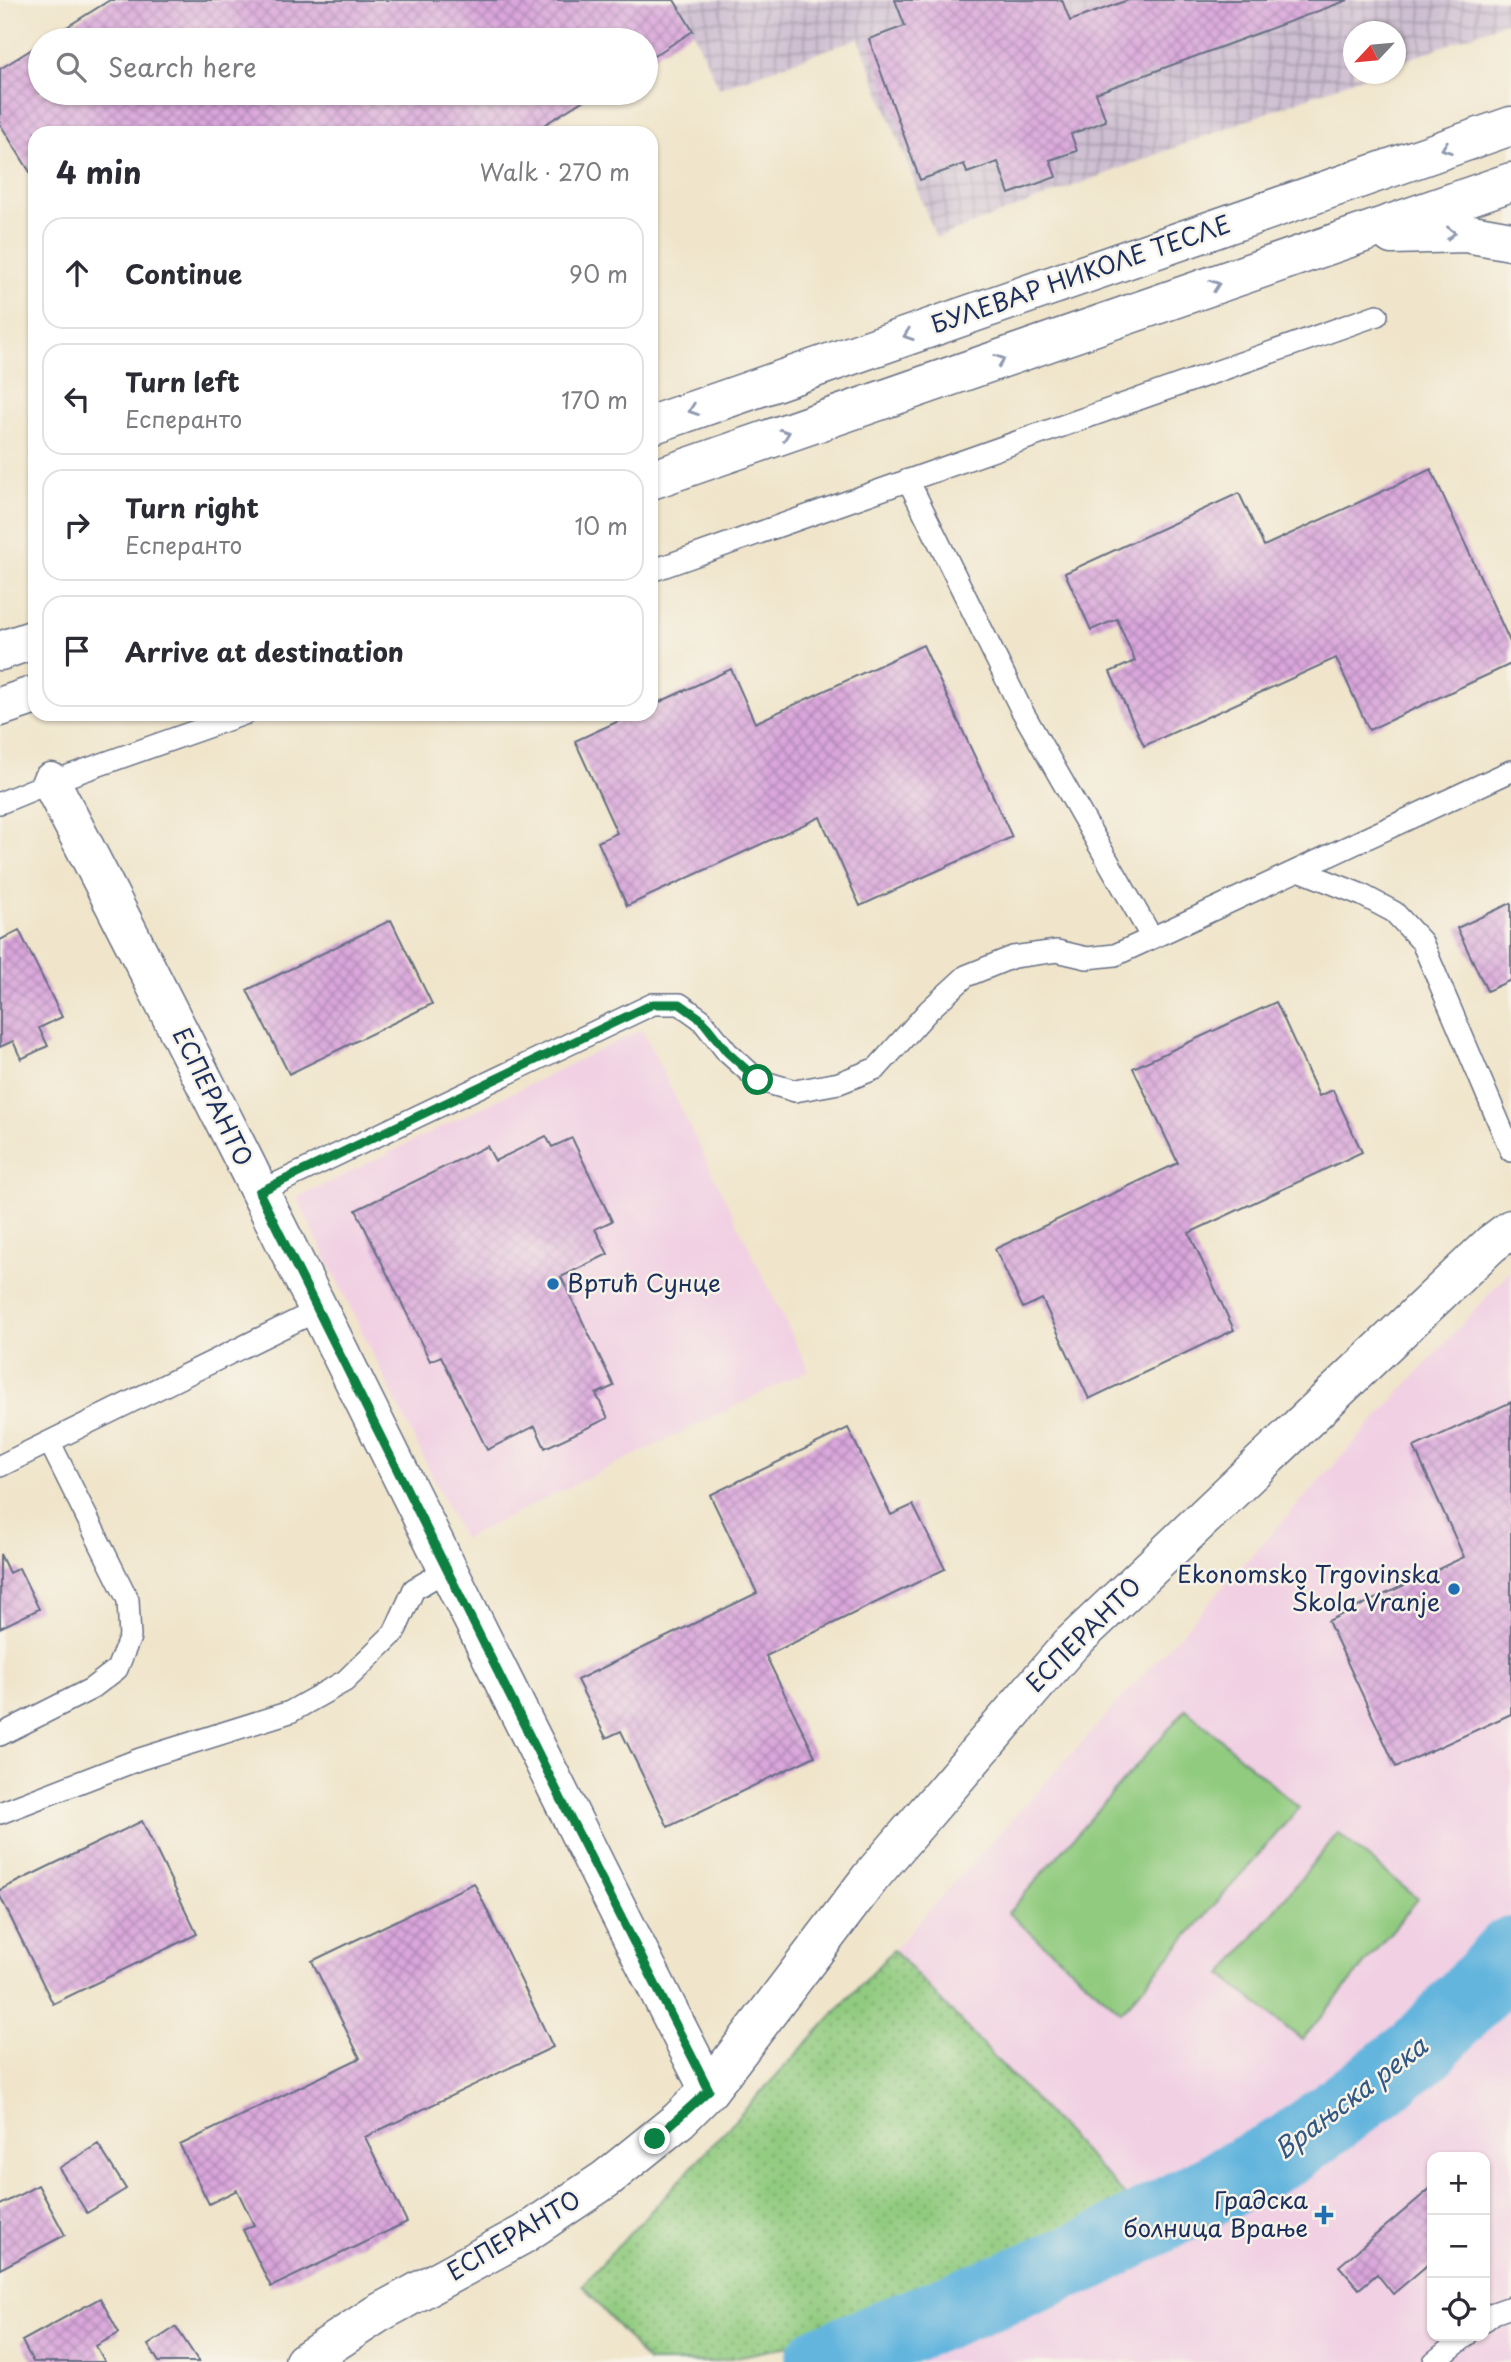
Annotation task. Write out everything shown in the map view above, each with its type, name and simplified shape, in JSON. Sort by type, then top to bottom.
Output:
[{"type":"street","name":"БУЛЕВАР НИКОЛЕ ТЕСЛЕ","points":[[658,423],[1511,126]]},
{"type":"street","points":[[658,478],[1511,182]]},
{"type":"street","points":[[1359,236],[1466,233],[1511,241]]},
{"type":"street","points":[[0,651],[28,641]]},
{"type":"street","points":[[0,707],[28,697]]},
{"type":"street","name":"ЕСПЕРАНТО","points":[[51,782],[709,2090]]},
{"type":"street","name":"ЕСПЕРАНТО","points":[[304,2362],[377,2314],[523,2234],[606,2179],[679,2120],[709,2090],[870,1878],[1070,1645],[1471,1263],[1511,1229]]},
{"type":"lane","points":[[658,569],[1377,316]]},
{"type":"lane","points":[[908,480],[1021,709],[1152,938]]},
{"type":"lane","points":[[0,803],[211,721]]},
{"type":"lane","points":[[259,1192],[653,1004],[680,1004],[701,1019],[727,1052],[758,1080],[795,1091],[839,1083],[877,1068],[929,1010],[966,976],[1013,957],[1057,951],[1087,958],[1115,956],[1511,771]]},
{"type":"lane","points":[[1299,870],[1362,895],[1394,912],[1422,942],[1511,1151]]},
{"type":"lane","points":[[0,1466],[318,1310]]},
{"type":"lane","points":[[0,1735],[91,1689],[117,1669],[130,1637],[128,1600],[50,1443]]},
{"type":"lane","points":[[0,1812],[141,1759],[290,1712],[345,1681],[394,1633],[414,1589],[447,1570]]},
{"type":"lane","points":[[1490,2316],[1511,2307]]},
{"type":"lane","points":[[1434,2362],[1460,2341]]},
{"type":"shaded area","points":[[674,0],[1511,0],[1511,20],[1406,60],[1406,21],[1343,21],[1343,84],[936,238],[859,38],[719,88],[693,31]]},
{"type":"shaded area","name":"Вртић Сунце","points":[[642,1029],[809,1370],[463,1539],[297,1198]]},
{"type":"shaded area","points":[[1511,1270],[1511,1920],[1409,2029],[1274,2134],[1135,2206],[893,1950]]},
{"type":"shaded area","name":"Градска болница Врање","points":[[1511,1996],[1511,2362],[908,2362],[1120,2272],[1419,2093]]},
{"type":"green space","points":[[1186,1709],[1299,1808],[1121,2012],[1008,1913]]},
{"type":"green space","points":[[1338,1833],[1418,1899],[1302,2040],[1222,1975]]},
{"type":"green space","points":[[893,1950],[1135,2206],[798,2344],[713,2362],[648,2362],[582,2285]]},
{"type":"building","points":[[110,0],[674,0],[693,31],[658,53],[658,28],[65,28]]},
{"type":"building","points":[[895,0],[1062,0],[1070,21],[1128,0],[1348,0],[1096,93],[1106,121],[1071,134],[1077,151],[1050,160],[1056,177],[1009,194],[998,162],[967,173],[964,164],[920,180],[869,39],[905,26]]},
{"type":"building","points":[[28,52],[28,105],[576,105],[542,126],[28,126],[28,169],[0,124],[0,69]]},
{"type":"building","points":[[1431,469],[1511,644],[1511,664],[1369,730],[1336,658],[1144,746],[1110,672],[1135,661],[1117,619],[1091,630],[1065,573],[1239,493],[1264,546]]},
{"type":"building","points":[[923,645],[1012,837],[860,906],[820,817],[627,906],[598,842],[617,833],[575,741],[619,721],[658,721],[658,703],[731,669],[755,723]]},
{"type":"building","points":[[1511,903],[1511,980],[1487,991],[1457,928]]},
{"type":"building","points":[[391,920],[432,1004],[289,1074],[247,990]]},
{"type":"building","points":[[19,930],[62,1017],[39,1028],[48,1046],[21,1059],[13,1041],[0,1047],[0,940]]},
{"type":"building","points":[[1276,1002],[1319,1096],[1333,1090],[1362,1152],[1189,1233],[1234,1330],[1089,1399],[1042,1299],[1023,1308],[995,1249],[1178,1163],[1133,1068]]},
{"type":"building","points":[[546,1136],[552,1147],[572,1138],[612,1221],[595,1229],[608,1254],[561,1277],[614,1386],[596,1394],[608,1418],[545,1448],[535,1426],[487,1450],[441,1356],[430,1361],[356,1210],[487,1146],[495,1161]]},
{"type":"building","name":"Ekonomsko Trgovinska Škola Vranje","points":[[1511,1402],[1511,1714],[1396,1767],[1328,1621],[1464,1557],[1414,1447]]},
{"type":"building","points":[[848,1428],[891,1515],[913,1505],[945,1569],[766,1656],[815,1756],[668,1827],[621,1731],[606,1738],[577,1680],[757,1593],[710,1495]]},
{"type":"building","points":[[0,1554],[9,1573],[19,1568],[39,1609],[0,1628]]},
{"type":"building","points":[[142,1821],[197,1934],[53,2004],[0,1896],[0,1890]]},
{"type":"building","points":[[474,1883],[553,2047],[365,2137],[407,2222],[271,2287],[243,2230],[254,2225],[237,2190],[209,2204],[180,2145],[360,2058],[312,1961]]},
{"type":"building","points":[[98,2144],[126,2189],[87,2213],[59,2168]]},
{"type":"building","points":[[38,2185],[65,2235],[0,2269],[0,2205]]},
{"type":"building","points":[[1427,2191],[1427,2265],[1393,2294],[1377,2274],[1359,2289],[1339,2266]]},
{"type":"building","points":[[100,2298],[119,2333],[96,2346],[105,2362],[33,2362],[22,2341]]},
{"type":"building","points":[[176,2327],[199,2362],[159,2362],[148,2345]]},
{"type":"waterway","name":"Врањска река","points":[[821,2362],[1090,2254],[1289,2149],[1420,2051],[1511,1953]]},
{"type":"place","name":"Вртић Сунце","points":[[553,1284]]},
{"type":"place","name":"Ekonomsko Trgovinska Škola Vranje","points":[[1454,1589]]},
{"type":"place","name":"Градска болница Врање","points":[[1324,2215]]},
{"type":"route","points":[[655,2139],[709,2090],[259,1192],[653,1004],[680,1004],[701,1019],[727,1052],[758,1080]]}]
